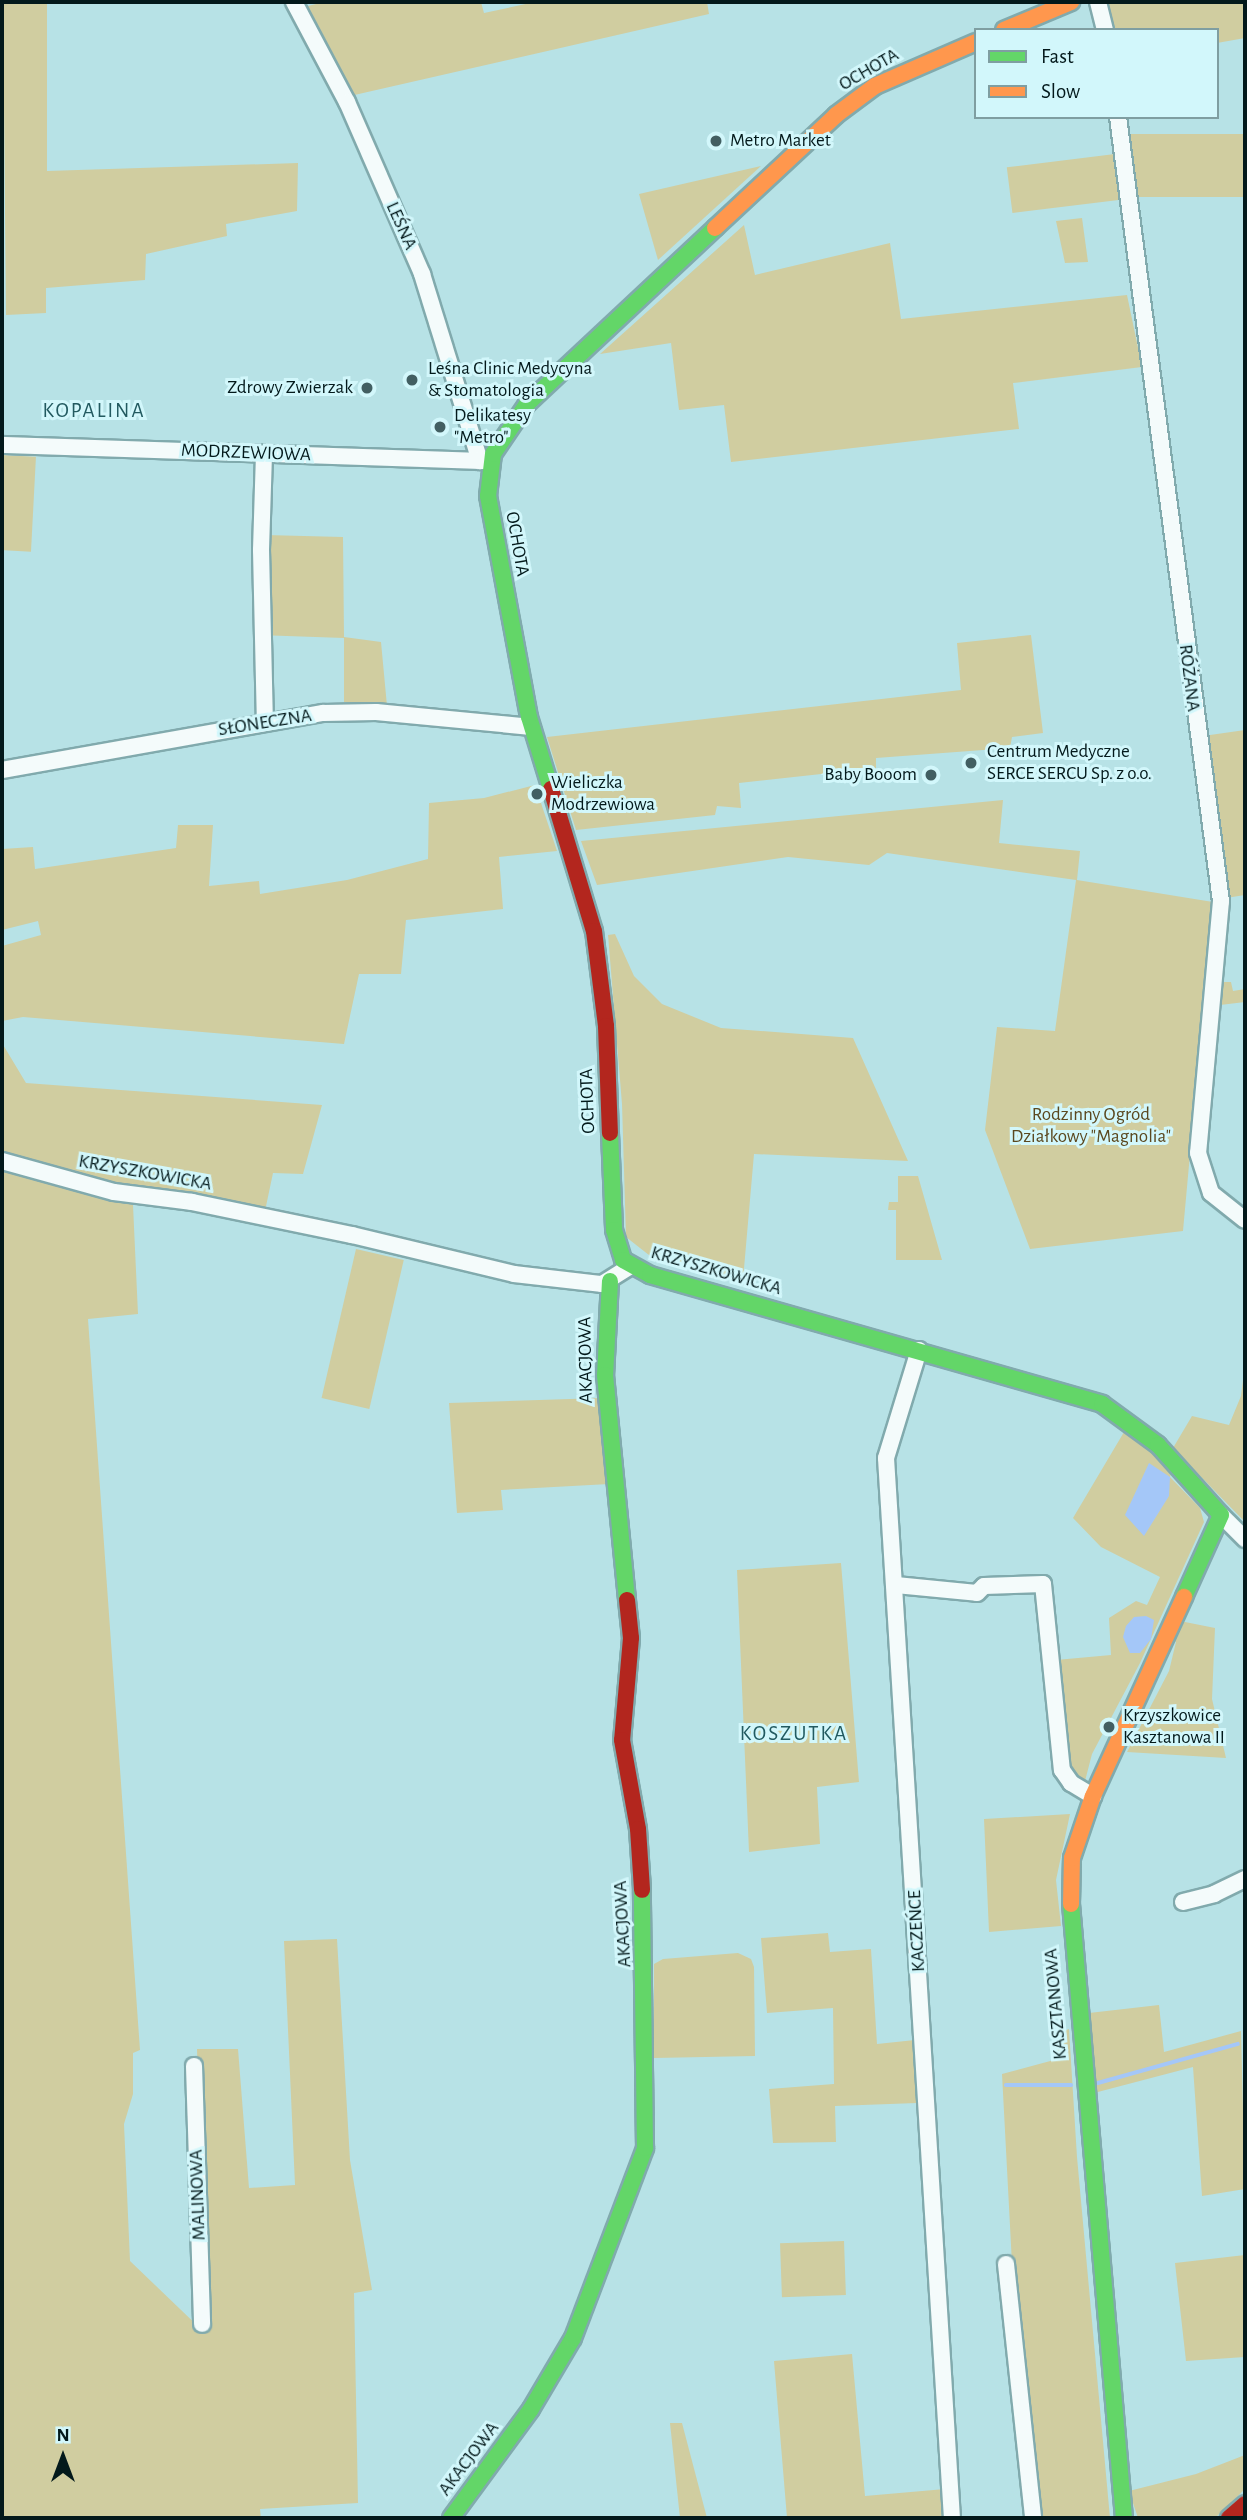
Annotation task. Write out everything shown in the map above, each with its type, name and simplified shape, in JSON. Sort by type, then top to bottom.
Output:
[{"type":"street","name":"LEŚNA","points":[[294,2],[347,102],[422,274],[485,461]]},
{"type":"street","points":[[1009,28],[1071,2]]},
{"type":"street","points":[[1098,2],[1104,28]]},
{"type":"street","name":"OCHOTA","points":[[629,1266],[614,1230],[607,1026],[596,943],[531,727],[490,512],[485,461],[527,404],[835,116],[875,86],[974,43]]},
{"type":"street","name":"RÓŻANA","points":[[1118,119],[1221,901],[1198,1153],[1211,1193],[1245,1220]]},
{"type":"street","name":"MODRZEWIOWA","points":[[2,445],[485,461]]},
{"type":"street","points":[[264,454],[261,550],[265,721]]},
{"type":"street","name":"SŁONECZNA","points":[[2,770],[265,721],[349,711],[531,727]]},
{"type":"street","name":"KRZYSZKOWICKA","points":[[2,1161],[114,1192],[192,1202],[352,1234],[514,1274],[587,1284],[610,1281],[629,1266],[1102,1404],[1158,1445],[1245,1539]]},
{"type":"street","name":"AKACJOWA","points":[[451,2518],[531,2409],[573,2338],[645,2148],[646,1959],[638,1829],[622,1740],[631,1637],[605,1375],[610,1281]]},
{"type":"street","name":"KACZEŃCE","points":[[919,1350],[886,1458],[897,1584],[952,2518]]},
{"type":"street","name":"KASZTANOWA","points":[[1124,2518],[1070,1934],[1072,1858],[1093,1796],[1221,1515]]},
{"type":"street","points":[[897,1584],[977,1592],[985,1586],[1043,1584],[1062,1770],[1065,1779],[1093,1796]]},
{"type":"street","points":[[1183,1902],[1214,1894],[1245,1879]]},
{"type":"street","name":"MALINOWA","points":[[194,2066],[202,2324]]},
{"type":"street","points":[[1006,2264],[1033,2518]]},
{"type":"street","points":[[1229,2518],[1245,2504]]},
{"type":"green space","points":[[3,2],[47,2],[47,171],[298,163],[297,211],[226,224],[227,236],[146,254],[145,280],[46,288],[46,313],[6,315]]},
{"type":"green space","points":[[324,2],[481,2],[484,13],[535,2],[707,2],[709,14],[350,96],[304,7]]},
{"type":"green space","points":[[1107,2],[1245,2],[1245,38],[1219,43],[1219,28],[1114,28]]},
{"type":"green space","points":[[1131,134],[1245,134],[1245,197],[1131,197]]},
{"type":"green space","points":[[1115,154],[1121,200],[1012,213],[1007,167]]},
{"type":"green space","points":[[761,166],[658,260],[639,194]]},
{"type":"green space","points":[[1082,218],[1088,262],[1065,263],[1056,221]]},
{"type":"green space","points":[[744,225],[755,275],[890,243],[901,319],[1127,295],[1142,367],[1013,383],[1019,429],[731,462],[724,405],[679,410],[671,343],[600,354]]},
{"type":"green space","points":[[2,455],[36,457],[31,552],[2,550]]},
{"type":"green space","points":[[265,535],[343,537],[344,637],[381,642],[387,706],[344,702],[344,638],[258,635]]},
{"type":"green space","points":[[1031,635],[1043,733],[1012,737],[1010,748],[876,758],[876,768],[739,783],[741,808],[717,806],[715,815],[576,830],[547,737],[961,690],[957,643]]},
{"type":"green space","points":[[1245,730],[1245,895],[1226,898],[1203,736]]},
{"type":"green space","points":[[535,785],[557,851],[499,857],[503,909],[406,920],[401,974],[359,974],[344,1044],[23,1017],[2,1021],[2,946],[41,935],[38,921],[2,930],[2,849],[33,847],[35,869],[176,848],[178,825],[213,825],[209,886],[259,881],[260,894],[347,880],[428,859],[429,803],[484,798]]},
{"type":"green space","name":"Rodzinny Ogród Działkowy \"Magnolia\"","points":[[1003,800],[999,843],[1080,851],[1077,880],[1213,902],[1183,1231],[1030,1249],[985,1130],[997,1027],[1055,1031],[1076,880],[887,853],[869,865],[788,857],[597,885],[581,841]]},
{"type":"green space","points":[[615,934],[634,976],[662,1004],[721,1028],[853,1038],[908,1161],[754,1154],[743,1280],[654,1259],[626,1237],[622,1104],[608,935]]},
{"type":"green space","points":[[1223,982],[1231,982],[1233,991],[1245,989],[1245,1002],[1220,1005]]},
{"type":"green space","points":[[2,1043],[26,1083],[322,1105],[303,1174],[273,1173],[265,1211],[114,1188],[2,1157]]},
{"type":"green space","points":[[2,1167],[133,1205],[138,1314],[88,1319],[140,2050],[133,2053],[133,2094],[124,2124],[130,2261],[205,2333],[197,2049],[238,2049],[249,2188],[295,2185],[284,1941],[337,1939],[350,2160],[372,2290],[354,2293],[358,2503],[260,2509],[261,2518],[2,2518]]},
{"type":"green space","points":[[898,1176],[918,1176],[942,1260],[896,1260],[896,1210],[888,1210],[889,1202],[898,1202]]},
{"type":"green space","points":[[356,1249],[404,1260],[369,1409],[322,1398]]},
{"type":"green space","points":[[1245,1364],[1245,1522],[1173,1448],[1192,1416],[1229,1425],[1241,1396]]},
{"type":"green space","points":[[601,1398],[609,1484],[501,1490],[503,1510],[457,1513],[449,1403]]},
{"type":"green space","points":[[1127,1427],[1172,1469],[1170,1477],[1200,1508],[1204,1522],[1140,1663],[1092,1754],[1085,1781],[1074,1778],[1069,1762],[1056,1660],[1111,1655],[1109,1618],[1136,1601],[1147,1605],[1160,1577],[1101,1547],[1073,1518]]},
{"type":"green space","points":[[841,1563],[859,1782],[817,1787],[820,1844],[749,1852],[737,1570]]},
{"type":"green space","points":[[1180,1621],[1215,1628],[1212,1699],[1226,1758],[1127,1752],[1169,1671],[1176,1642],[1171,1638]]},
{"type":"green space","points":[[1070,1814],[1056,1880],[1061,1926],[989,1932],[984,1819]]},
{"type":"green space","points":[[828,1933],[830,1952],[871,1949],[877,2044],[915,2040],[917,2103],[835,2106],[836,2142],[773,2143],[769,2089],[834,2084],[833,2008],[767,2013],[761,1938]]},
{"type":"green space","points":[[738,1953],[751,1959],[754,1967],[755,2056],[654,2058],[654,1964],[663,1959]]},
{"type":"green space","points":[[1159,2005],[1164,2052],[1241,2031],[1245,2189],[1202,2196],[1193,2067],[1094,2093],[1089,2013]]},
{"type":"green space","points":[[1069,2029],[1077,2157],[1110,2518],[1036,2518],[1013,2283],[1002,2074],[1054,2060],[1055,2034]]},
{"type":"green space","points":[[844,2241],[846,2295],[782,2297],[780,2243]]},
{"type":"green space","points":[[1245,2255],[1245,2357],[1186,2361],[1175,2263]]},
{"type":"green space","points":[[852,2354],[865,2496],[945,2489],[948,2518],[787,2518],[774,2361]]},
{"type":"green space","points":[[670,2423],[682,2423],[707,2518],[680,2518]]},
{"type":"green space","points":[[1245,2455],[1245,2489],[1215,2518],[1138,2518],[1129,2491],[1196,2474]]},
{"type":"water","points":[[1149,1463],[1170,1477],[1169,1496],[1144,1536],[1125,1515]]},
{"type":"water","points":[[1146,1616],[1154,1620],[1151,1639],[1140,1653],[1130,1653],[1123,1637],[1126,1626],[1134,1617]]},
{"type":"waterway","points":[[1098,2083],[1238,2044]]},
{"type":"waterway","points":[[1006,2085],[1071,2085]]},
{"type":"traffic: fast","points":[[551,789],[529,717],[488,496],[493,454],[527,404],[715,228]]},
{"type":"traffic: fast","points":[[610,1133],[614,1230],[623,1260],[650,1275],[1102,1404],[1158,1445],[1221,1515],[1184,1597]]},
{"type":"traffic: fast","points":[[610,1281],[605,1375],[627,1600]]},
{"type":"traffic: fast","points":[[451,2518],[531,2409],[573,2338],[645,2148],[642,1890]]},
{"type":"traffic: fast","points":[[1071,1904],[1124,2518]]},
{"type":"traffic: slow","points":[[1009,28],[1071,2]]},
{"type":"traffic: slow","points":[[715,228],[836,115],[875,86],[974,43]]},
{"type":"traffic: slow","points":[[1071,1904],[1072,1858],[1093,1796],[1184,1597]]},
{"type":"traffic: jam","points":[[551,789],[594,931],[606,1026],[610,1133]]},
{"type":"traffic: jam","points":[[627,1600],[631,1638],[622,1740],[638,1829],[642,1890]]},
{"type":"traffic: jam","points":[[1229,2518],[1245,2504]]},
{"type":"place","name":"Metro Market","points":[[716,141]]},
{"type":"place","name":"Leśna Clinic Medycyna & Stomatologia","points":[[412,380]]},
{"type":"place","name":"Zdrowy Zwierzak","points":[[367,388]]},
{"type":"place","name":"Delikatesy \"Metro\"","points":[[440,427]]},
{"type":"place","name":"Centrum Medyczne SERCE SERCU Sp. z o.o.","points":[[971,763]]},
{"type":"place","name":"Baby Booom","points":[[931,775]]},
{"type":"place","name":"Wieliczka Modrzewiowa","points":[[537,794]]},
{"type":"place","name":"Krzyszkowice Kasztanowa II","points":[[1109,1727]]},
{"type":"district","name":"KOPALINA","points":[[94,411]]},
{"type":"district","name":"KOSZUTKA","points":[[794,1734]]}]
